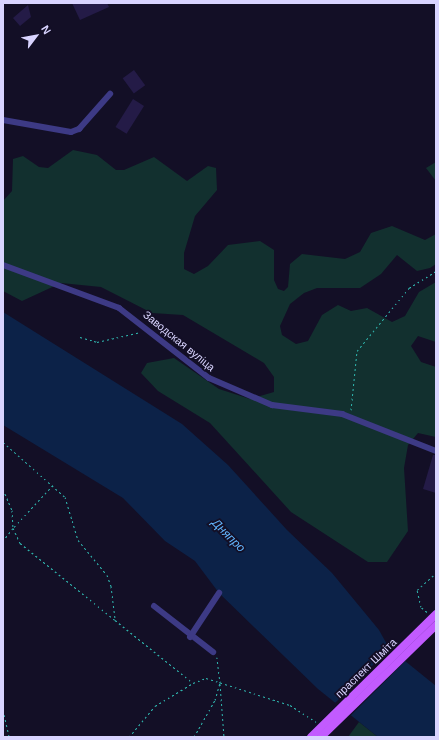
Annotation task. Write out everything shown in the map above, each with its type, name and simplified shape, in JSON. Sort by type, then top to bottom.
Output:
[{"type":"main road","name":"праспект Шміта","points":[[311,737],[434,615]]},
{"type":"main road","name":"праспект Шміта","points":[[321,737],[436,624]]},
{"type":"street","points":[[3,120],[71,132],[79,129],[110,94]]},
{"type":"street","name":"Заводская вуліца","points":[[3,265],[119,308],[147,327],[209,378],[272,405],[350,418],[436,451]]},
{"type":"street","points":[[190,637],[219,593]]},
{"type":"street","points":[[154,606],[190,637],[213,652]]},
{"type":"path","points":[[350,418],[357,352],[409,288],[436,271]]},
{"type":"path","points":[[80,337],[97,342],[133,335],[147,327]]},
{"type":"path","points":[[3,541],[53,484]]},
{"type":"path","points":[[3,489],[12,510],[13,528],[20,543],[115,620]]},
{"type":"path","points":[[434,615],[421,608],[416,590],[436,573]]},
{"type":"path","points":[[213,652],[219,659],[224,737]]},
{"type":"path","points":[[129,737],[155,706],[193,683]]},
{"type":"path","points":[[194,737],[215,700],[220,684]]},
{"type":"path","points":[[3,710],[9,737]]},
{"type":"green space","points":[[73,150],[97,155],[116,170],[124,170],[154,157],[187,181],[208,166],[216,168],[217,190],[195,216],[184,253],[184,269],[194,274],[208,266],[228,245],[260,241],[274,250],[274,280],[278,289],[284,291],[288,287],[290,264],[302,254],[345,259],[360,252],[371,233],[392,226],[425,240],[436,234],[436,264],[430,268],[417,271],[397,255],[381,274],[360,288],[317,288],[304,293],[290,304],[280,326],[282,335],[296,344],[308,341],[322,315],[338,305],[351,311],[367,308],[392,322],[405,316],[419,292],[436,282],[436,342],[418,336],[411,346],[421,362],[436,367],[436,437],[418,433],[408,445],[404,468],[408,531],[387,562],[368,562],[291,512],[210,423],[158,391],[141,373],[147,363],[174,358],[219,389],[250,399],[274,392],[274,377],[264,363],[183,315],[152,313],[101,287],[61,283],[22,301],[3,291],[3,201],[12,191],[13,159],[23,156],[39,167],[48,168]]},
{"type":"green space","points":[[436,162],[436,181],[426,168]]},
{"type":"green space","points":[[359,722],[378,737],[348,737]]},
{"type":"water","name":"Дняпро","points":[[3,312],[182,424],[228,465],[287,530],[332,573],[379,630],[389,648],[436,686],[436,737],[378,737],[318,689],[219,593],[195,561],[165,541],[123,498],[3,425]]},
{"type":"pier","points":[[391,647],[405,661],[347,719],[333,705]]},
{"type":"building","points":[[72,3],[107,3],[109,7],[80,20]]},
{"type":"building","points":[[28,5],[31,17],[20,26],[13,18]]},
{"type":"building","points":[[134,70],[145,85],[134,94],[123,78]]},
{"type":"building","points":[[133,99],[144,106],[127,134],[116,127]]},
{"type":"building","points":[[433,455],[436,455],[436,493],[423,489]]}]
